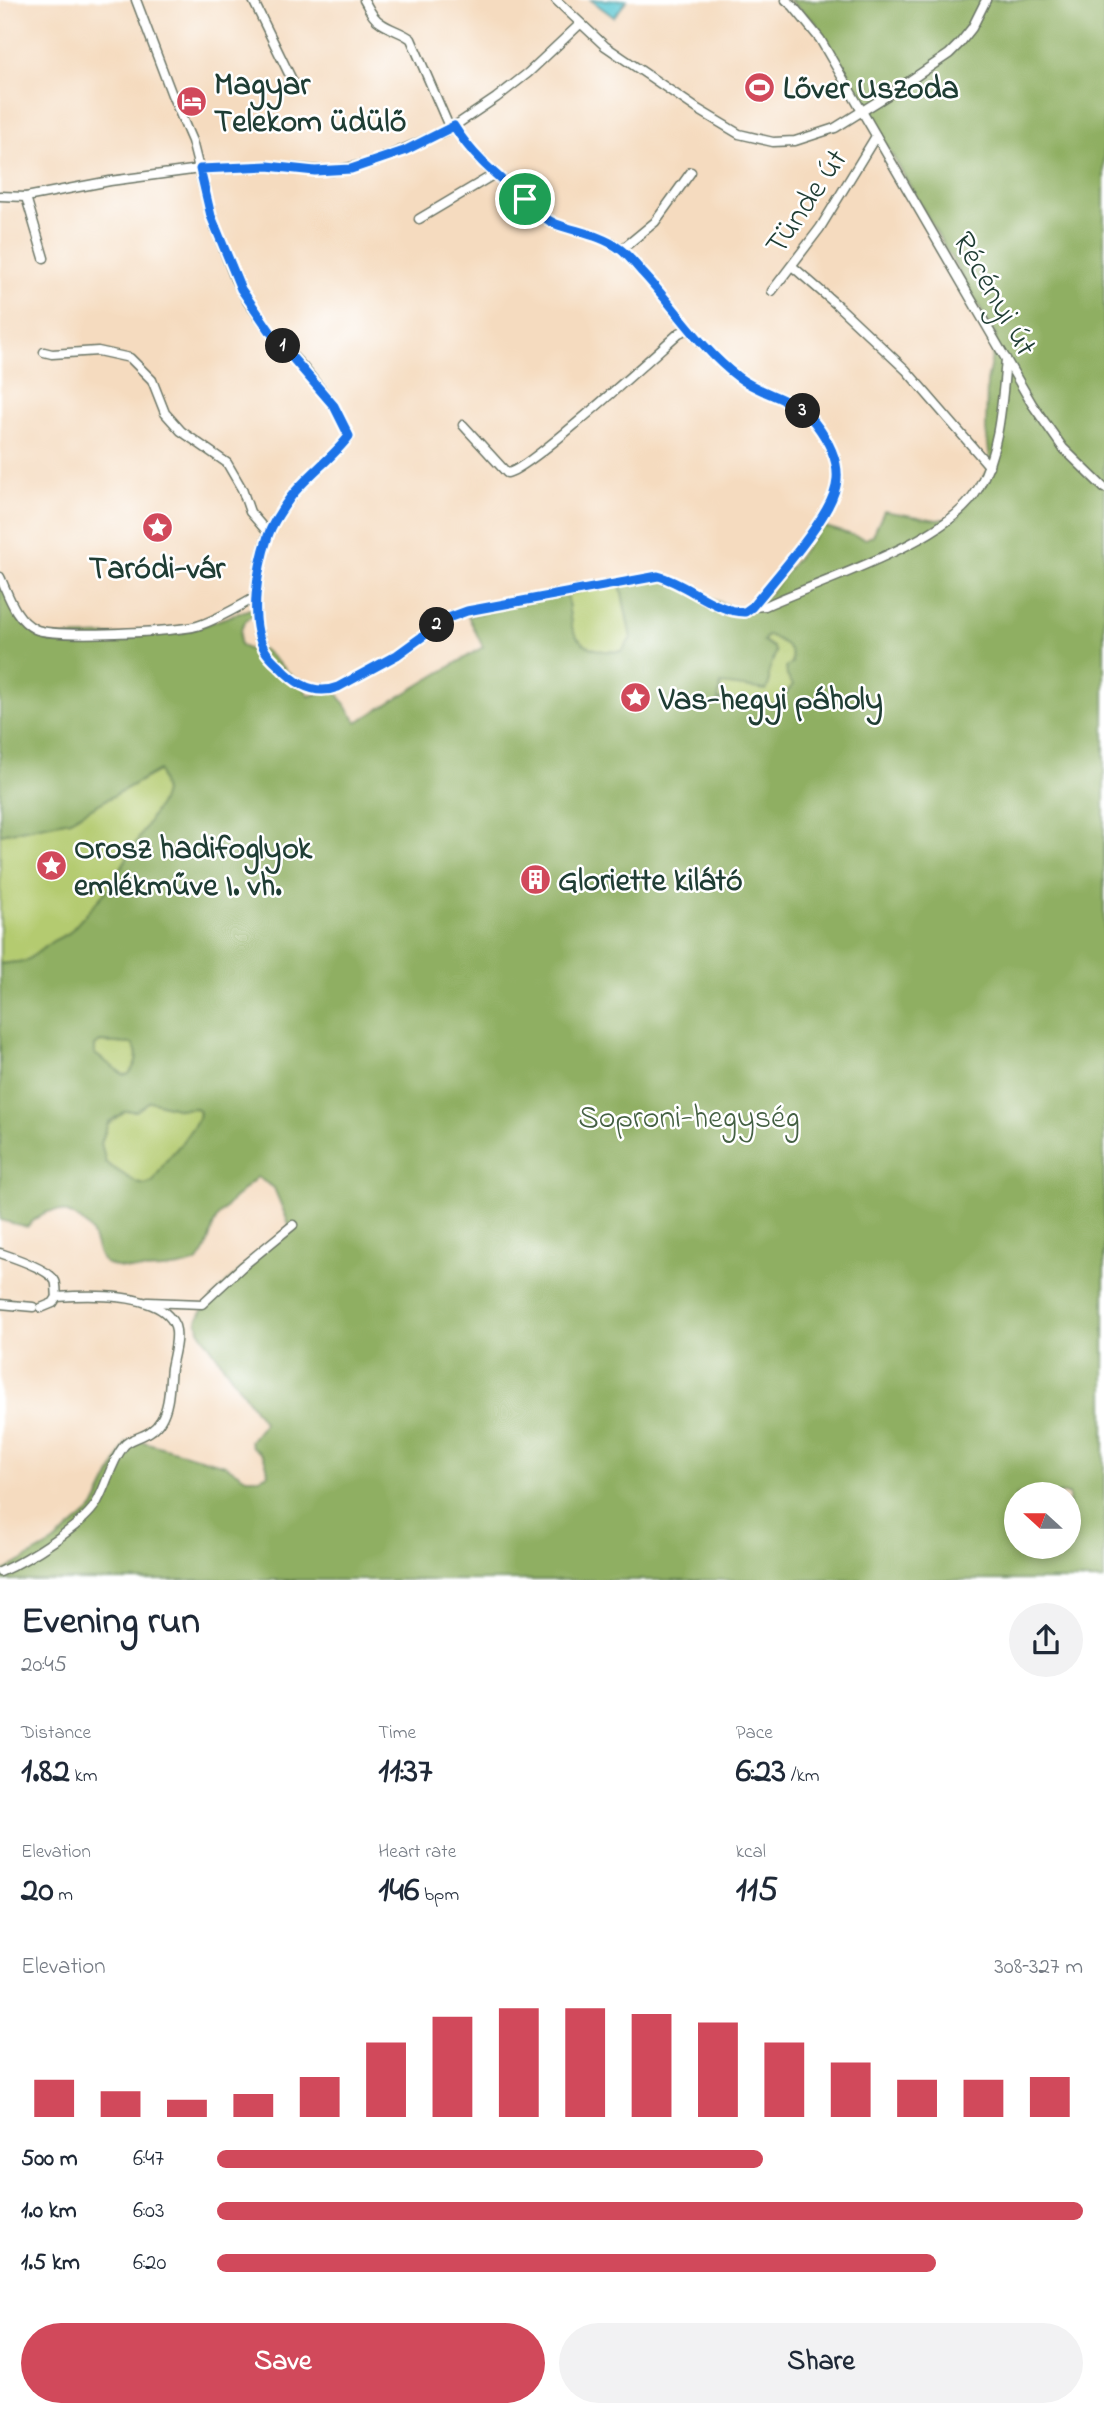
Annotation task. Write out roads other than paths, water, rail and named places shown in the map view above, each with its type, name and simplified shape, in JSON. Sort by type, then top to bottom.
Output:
[{"type":"street","points":[[136,0],[192,141],[211,216],[241,289],[272,334],[334,406],[349,436],[335,453],[306,478],[290,498],[268,533],[261,559],[256,597],[260,632],[266,652],[294,681],[310,688],[329,691],[397,655],[448,618],[467,611],[658,576],[740,612],[765,606],[870,562],[948,522],[977,491],[989,466],[1001,414],[1006,359]]},
{"type":"street","points":[[253,0],[292,80]]},
{"type":"street","points":[[364,0],[373,16],[381,23],[411,39],[452,127],[493,175],[554,223],[592,235],[621,250],[703,344],[738,377],[792,403],[802,410],[823,435],[837,468],[837,485],[822,514],[797,551],[752,607]]},
{"type":"street","points":[[556,0],[605,46],[699,110],[739,134],[773,142],[795,141],[835,128],[859,109],[949,54],[972,28],[986,0]]},
{"type":"street","name":"Récényi út","points":[[786,0],[814,29],[1032,404],[1057,439],[1104,488]]},
{"type":"street","points":[[0,196],[26,197],[110,181],[200,169],[268,166],[315,171],[351,169],[404,151],[452,127],[528,73],[580,24]]},
{"type":"street","name":"Tünde út","points":[[772,291],[820,228],[876,136]]},
{"type":"street","points":[[621,250],[655,222],[691,172]]},
{"type":"street","points":[[419,219],[493,175]]},
{"type":"street","points":[[26,197],[44,258]]},
{"type":"street","points":[[792,266],[906,370],[989,466]]},
{"type":"street","points":[[463,425],[510,474],[543,451],[679,333],[690,328]]},
{"type":"street","points":[[44,352],[52,354],[98,351],[130,358],[152,380],[165,412],[181,431],[227,463],[242,489],[250,512],[268,533]]},
{"type":"street","points":[[0,577],[18,616],[34,629],[50,633],[147,631],[197,626],[256,597]]},
{"type":"street","points":[[57,1297],[96,1296],[147,1302],[202,1304],[293,1225]]},
{"type":"street","points":[[0,1252],[49,1275],[55,1281],[57,1297],[53,1303],[37,1307],[0,1304]]},
{"type":"street","points":[[0,1572],[40,1550],[91,1511],[123,1446],[142,1437],[160,1422],[166,1409],[176,1334],[171,1320],[147,1302]]},
{"type":"water","points":[[591,0],[627,0],[614,17]]},
{"type":"place","name":"Lőver Uszoda","points":[[760,87]]},
{"type":"place","name":"Magyar Telekom üdülő","points":[[191,101]]},
{"type":"place","name":"Taródi-vár","points":[[157,528]]},
{"type":"place","name":"Vas-hegyi páholy","points":[[636,698]]},
{"type":"place","name":"Orosz hadifoglyok emlékműve I. vh.","points":[[51,865]]},
{"type":"place","name":"Gloriette kilátó","points":[[535,879]]},
{"type":"park label","name":"Soproni-hegység","points":[[689,1116]]}]
